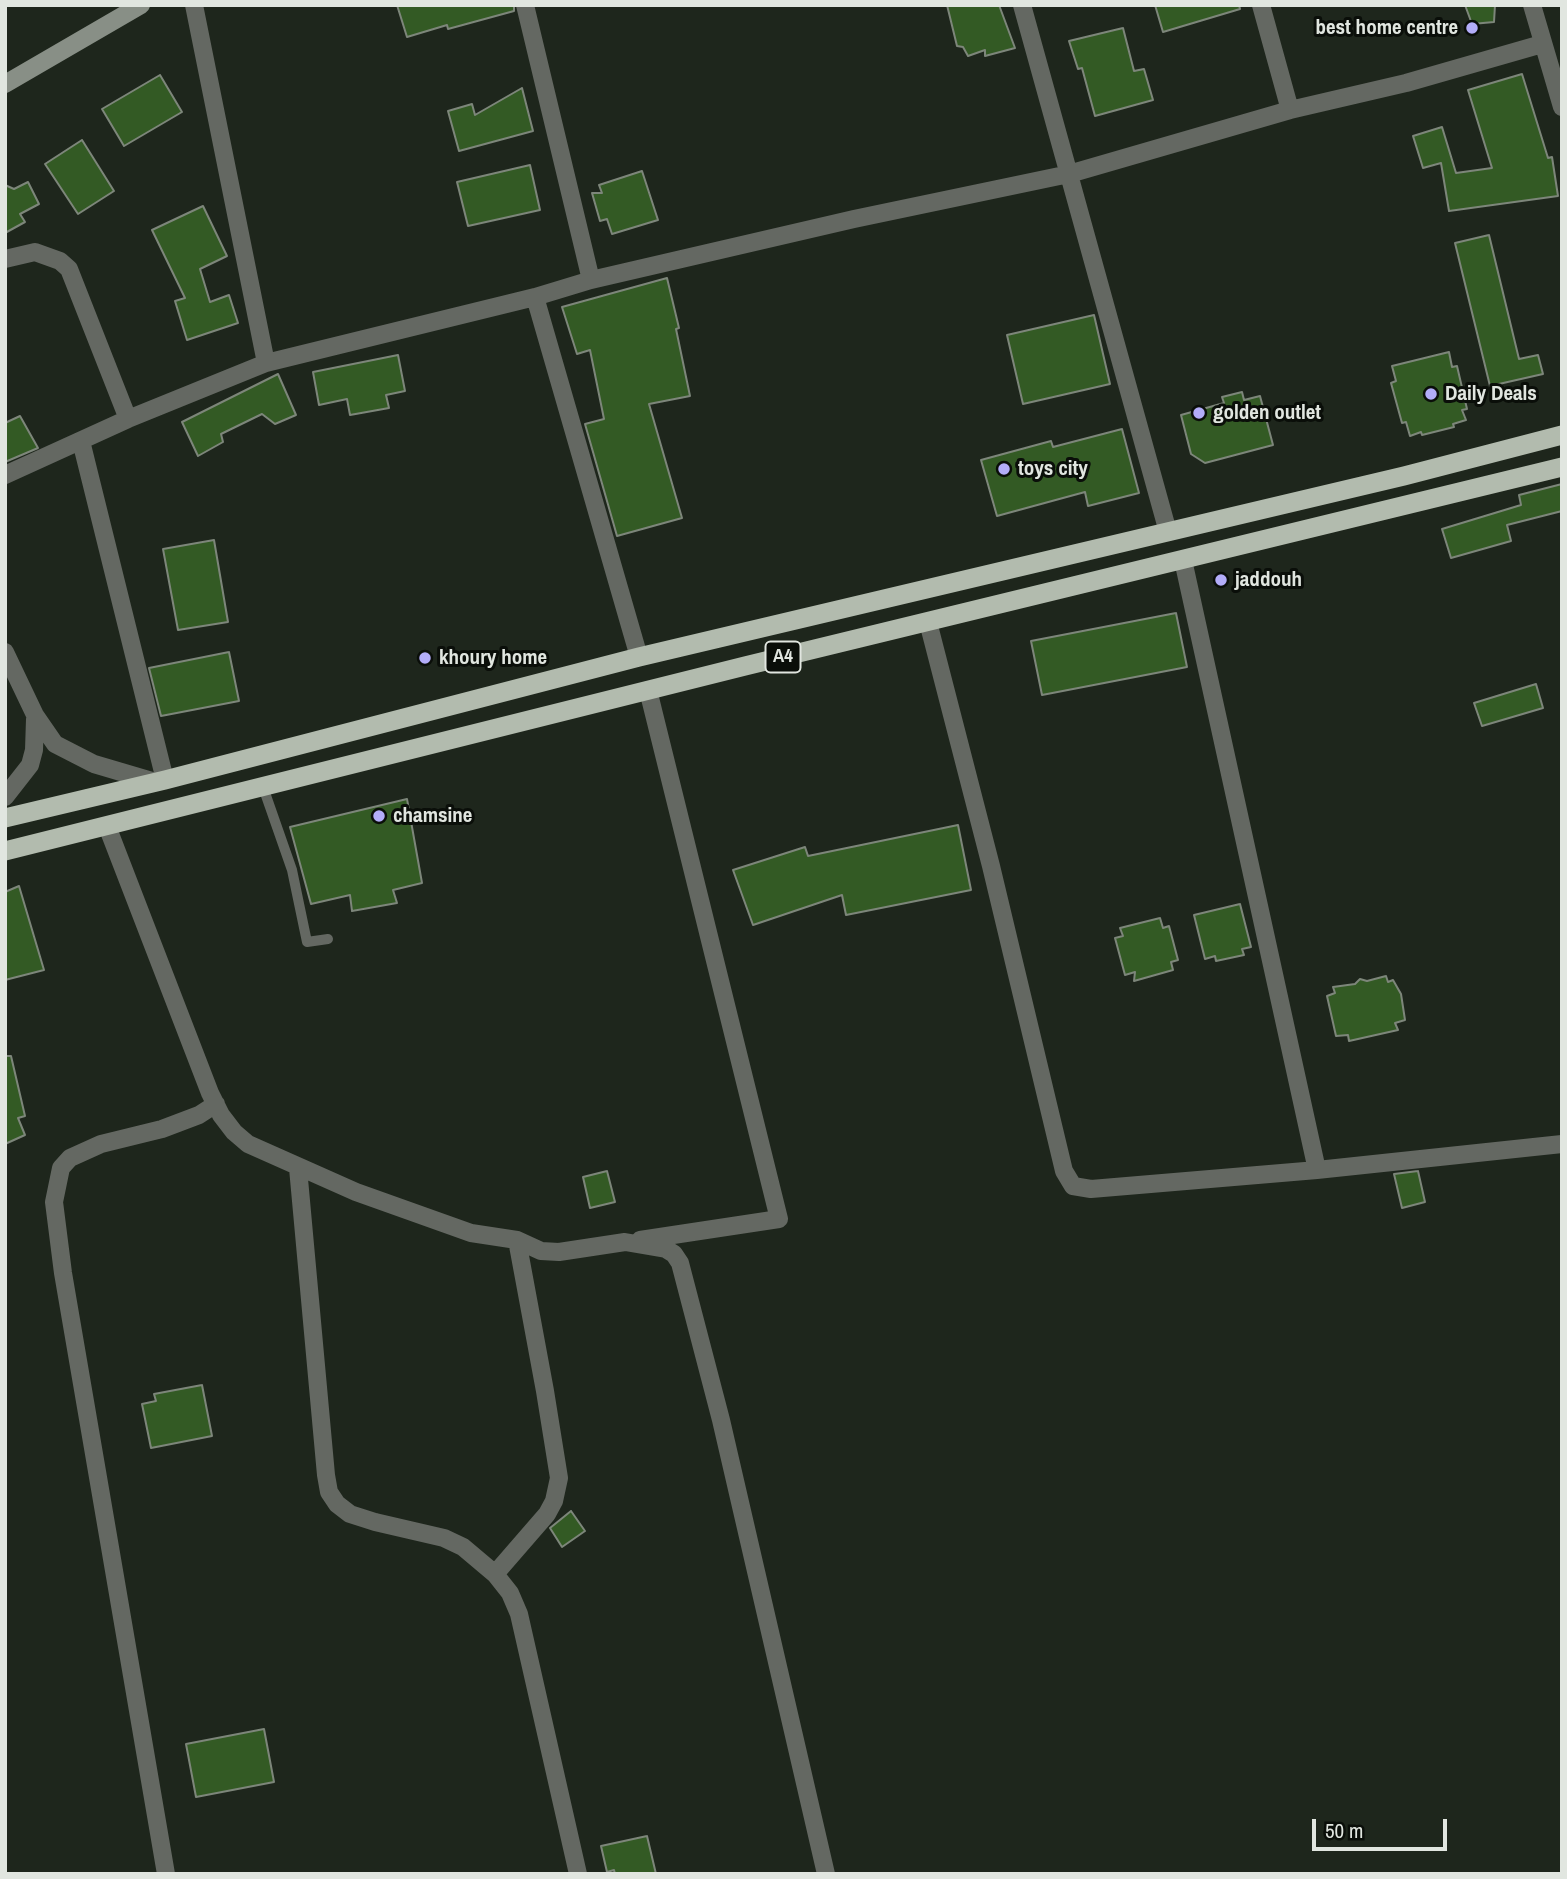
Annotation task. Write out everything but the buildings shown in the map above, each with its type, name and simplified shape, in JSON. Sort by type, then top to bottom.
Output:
[{"type":"highway","name":"A4","points":[[5,818],[160,781],[639,657],[1168,532],[1562,435]]},
{"type":"highway","name":"A4","points":[[5,850],[1562,467]]},
{"type":"main road","points":[[5,84],[141,5]]},
{"type":"street","points":[[194,5],[266,363]]},
{"type":"street","points":[[525,5],[591,281]]},
{"type":"street","points":[[1022,5],[1168,532]]},
{"type":"street","points":[[1261,5],[1290,110]]},
{"type":"street","points":[[1532,5],[1542,44],[1556,71],[1562,107]]},
{"type":"street","points":[[5,475],[128,419],[266,363],[591,281],[853,219],[1069,174],[1290,110],[1406,83],[1542,44]]},
{"type":"street","points":[[5,259],[35,252],[60,261],[69,269],[128,419]]},
{"type":"street","points":[[535,297],[639,657]]},
{"type":"street","points":[[5,652],[35,715],[50,739],[66,752],[94,764],[160,781],[81,441]]},
{"type":"street","points":[[1183,560],[1317,1170]]},
{"type":"street","points":[[928,622],[1068,1180],[1073,1186],[1091,1189],[1317,1170],[1562,1144]]},
{"type":"street","points":[[107,826],[216,1104],[234,1132],[248,1144],[356,1192],[471,1233],[517,1240],[541,1251],[559,1252],[779,1219],[649,691]]},
{"type":"street","points":[[5,797],[30,765],[35,740],[35,715]]},
{"type":"street","points":[[166,1874],[61,1262],[54,1202],[61,1168],[69,1158],[101,1144],[162,1129],[199,1115],[216,1104]]},
{"type":"street","points":[[298,1168],[329,1492],[337,1504],[350,1514],[444,1538],[463,1547],[495,1574],[510,1593],[519,1614],[578,1874]]},
{"type":"street","points":[[495,1574],[547,1514],[554,1501],[559,1478],[517,1240]]},
{"type":"street","points":[[625,1242],[674,1254],[685,1276],[827,1874]]},
{"type":"lane","points":[[263,787],[292,870],[307,942],[328,939]]},
{"type":"place","name":"best home centre","points":[[1472,28]]},
{"type":"place","name":"Daily Deals","points":[[1431,394]]},
{"type":"place","name":"golden outlet","points":[[1199,413]]},
{"type":"place","name":"toys city","points":[[1004,469]]},
{"type":"place","name":"jaddouh","points":[[1221,580]]},
{"type":"place","name":"khoury home","points":[[425,658]]},
{"type":"place","name":"chamsine","points":[[379,816]]}]
